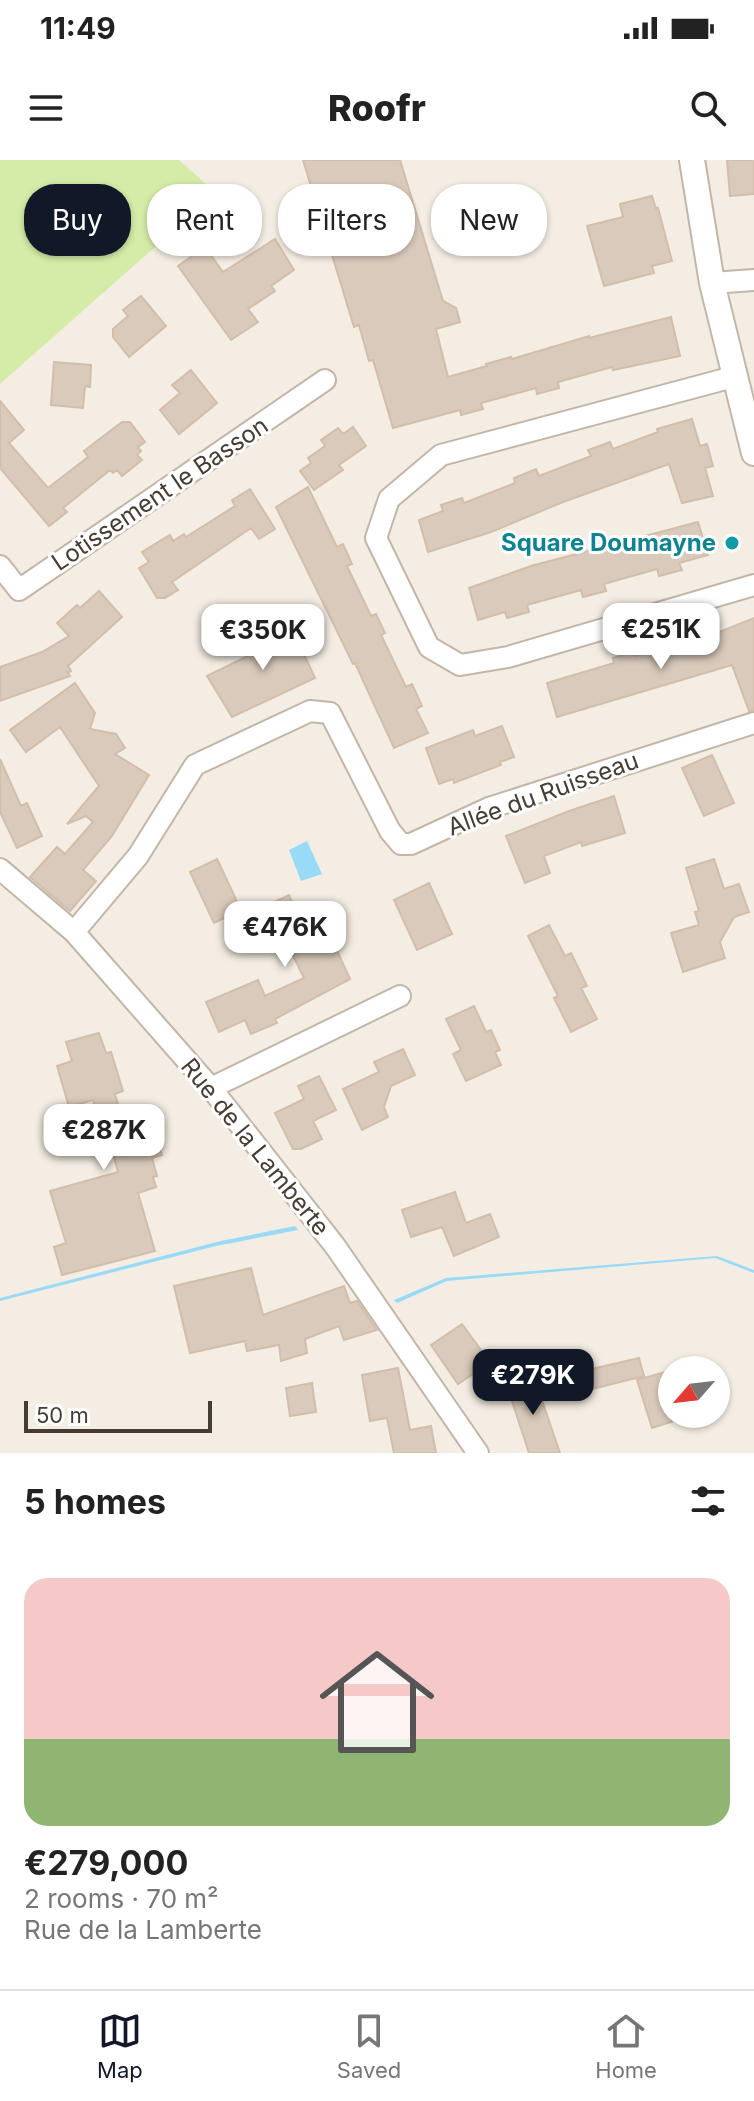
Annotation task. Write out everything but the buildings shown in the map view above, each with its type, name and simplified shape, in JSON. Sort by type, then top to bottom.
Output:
[{"type":"street","points":[[692,160],[712,283],[754,453]]},
{"type":"street","points":[[712,283],[754,280]]},
{"type":"street","points":[[733,377],[441,455],[389,499],[376,538],[429,647],[460,665],[508,657],[754,585]]},
{"type":"street","name":"Lotissement le Basson","points":[[0,566],[19,590],[325,380]]},
{"type":"street","name":"Allée du Ruisseau","points":[[74,932],[138,856],[195,765],[310,711],[330,713],[390,831],[401,844],[411,844],[489,808],[754,723]]},
{"type":"street","name":"Rue de la Lamberte","points":[[0,869],[74,932],[211,1088],[335,1246],[478,1453]]},
{"type":"street","points":[[211,1088],[400,996]]},
{"type":"green space","points":[[0,160],[179,160],[206,184],[147,184],[147,254],[0,384]]},
{"type":"water","points":[[307,841],[322,874],[301,881],[289,850]]},
{"type":"water","points":[[295,1226],[298,1230],[216,1246],[0,1301],[0,1298],[221,1241]]},
{"type":"water","points":[[717,1256],[754,1270],[754,1273],[715,1258],[447,1281],[397,1303],[394,1300],[446,1278]]},
{"type":"place","name":"Square Doumayne","points":[[732,543]]}]
